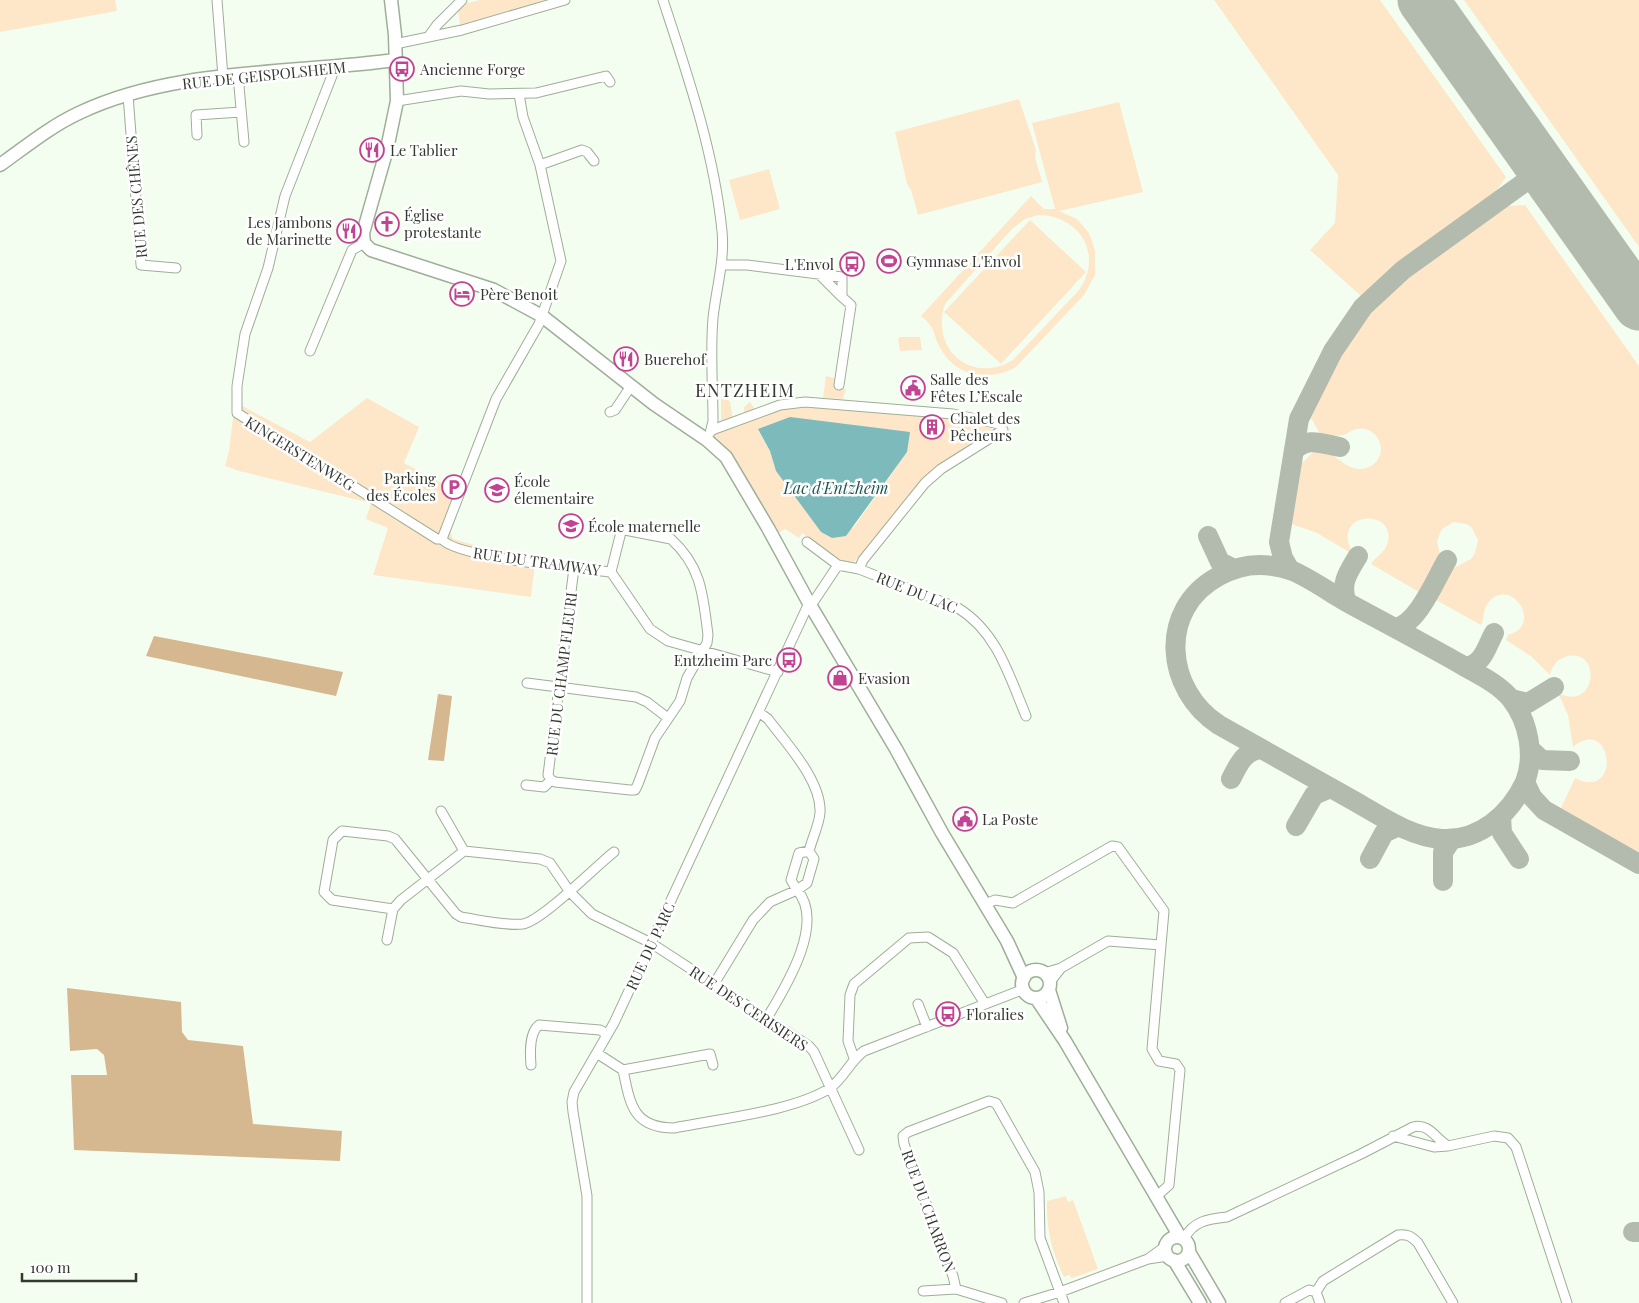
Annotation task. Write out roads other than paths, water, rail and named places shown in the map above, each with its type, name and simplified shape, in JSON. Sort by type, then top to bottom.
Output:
[{"type":"main road","points":[[391,0],[395,44],[396,101],[387,149],[363,233],[364,243],[371,250],[494,290],[542,316],[631,386],[709,435],[726,456],[746,489],[809,604],[887,733],[1007,941],[1028,995],[1036,998],[1044,996],[1045,979]]},
{"type":"main road","name":"RUE DE GEISPOLSHEIM","points":[[0,165],[49,130],[78,113],[128,95],[238,75],[335,68],[395,60]]},
{"type":"main road","points":[[1007,941],[1045,979],[1065,1041]]},
{"type":"main road","points":[[1024,984],[1045,979]]},
{"type":"main road","points":[[1036,998],[1065,1041],[1156,1197],[1182,1238],[1189,1245],[1189,1252],[1219,1303]]},
{"type":"main road","points":[[1156,1197],[1169,1251],[1200,1303]]},
{"type":"main road","points":[[1169,1251],[1173,1238],[1182,1238]]},
{"type":"main road","points":[[1169,1251],[1185,1258],[1189,1252]]},
{"type":"street","points":[[217,0],[223,77]]},
{"type":"street","points":[[430,36],[437,25],[462,0]]},
{"type":"street","points":[[395,44],[462,30],[565,0]]},
{"type":"street","points":[[663,0],[697,102],[712,163],[722,231],[721,265],[713,321],[709,435],[780,405],[804,402],[953,414],[999,424],[1003,430],[941,469],[925,483],[862,560],[859,569]]},
{"type":"street","name":"KINGERSTENWEG","points":[[335,68],[326,94],[308,130],[304,150],[285,196],[268,268],[246,334],[237,386],[237,413],[437,539],[442,539]]},
{"type":"street","points":[[238,75],[244,142]]},
{"type":"street","points":[[396,101],[461,91],[536,93],[606,76],[610,82]]},
{"type":"street","points":[[442,539],[496,399],[542,316],[561,261],[540,165],[523,117],[519,94]]},
{"type":"street","name":"RUE DES CHÊNES","points":[[128,95],[141,265],[176,268]]},
{"type":"street","points":[[198,136],[196,115],[241,112]]},
{"type":"street","points":[[540,165],[582,150],[588,152],[594,161]]},
{"type":"street","points":[[310,351],[352,250],[364,243]]},
{"type":"street","points":[[721,265],[747,265],[842,277],[842,297]]},
{"type":"street","points":[[819,274],[851,305],[839,385]]},
{"type":"street","points":[[610,412],[615,410],[631,386]]},
{"type":"street","points":[[526,785],[544,787],[551,780],[634,790],[655,738],[680,701],[687,678],[703,650],[708,635],[702,586],[698,574],[671,538],[625,530],[621,532],[611,572]]},
{"type":"street","name":"RUE DU TRAMWAY","points":[[442,539],[445,544],[472,552],[611,572],[654,633],[668,641],[778,672]]},
{"type":"street","name":"RUE DU LAC","points":[[807,542],[838,565],[859,569],[958,608],[972,616],[991,637],[1026,716]]},
{"type":"street","points":[[809,604],[814,601],[838,565]]},
{"type":"street","name":"RUE DU CHAMP FLEURI","points":[[551,780],[548,775],[574,568]]},
{"type":"street","name":"RUE DU PARC","points":[[587,1303],[588,1196],[572,1102],[574,1092],[598,1054],[760,713],[809,604]]},
{"type":"street","points":[[527,683],[636,697],[647,702],[668,718]]},
{"type":"street","points":[[714,984],[753,920],[770,902],[797,890],[807,883],[814,859],[809,851],[820,814],[819,799],[813,781],[768,719],[760,713]]},
{"type":"street","points":[[387,940],[393,909],[401,900],[464,850],[441,811]]},
{"type":"street","points":[[393,909],[327,898],[323,888],[333,840],[338,834],[347,830],[388,836],[395,839],[456,914],[461,917],[514,924],[525,924],[534,919],[570,892],[614,852]]},
{"type":"street","points":[[985,904],[995,900],[1013,903],[1112,846],[1118,847],[1164,912],[1152,1049],[1159,1060],[1176,1064],[1180,1070],[1170,1186],[1156,1197]]},
{"type":"street","name":"RUE DES CERISIERS","points":[[464,850],[540,859],[550,863],[570,892],[592,914],[651,943],[809,1046],[814,1052],[831,1087],[859,1150]]},
{"type":"street","points":[[767,1018],[792,977],[804,942],[806,921],[804,899],[791,880],[799,853],[809,851]]},
{"type":"street","points":[[854,1058],[848,1041],[850,995],[854,984],[909,938],[928,936],[953,953],[985,1004]]},
{"type":"street","points":[[1045,979],[1108,941],[1161,946]]},
{"type":"street","points":[[623,1070],[629,1101],[637,1115],[650,1124],[661,1128],[674,1128],[786,1105],[817,1095],[831,1087],[839,1080],[854,1058],[864,1051],[985,1004],[1024,984]]},
{"type":"street","points":[[918,1004],[927,1027]]},
{"type":"street","points":[[531,1065],[532,1036],[534,1029],[539,1025],[600,1030],[607,1034]]},
{"type":"street","points":[[598,1054],[623,1070],[710,1054],[713,1066]]},
{"type":"street","name":"RUE DU CHARRON","points":[[956,1289],[953,1276],[904,1144],[904,1136],[908,1132],[989,1102],[996,1103],[1035,1172],[1039,1192],[1040,1238],[1060,1292]]},
{"type":"street","points":[[1182,1238],[1195,1225],[1209,1219],[1227,1217],[1393,1136],[1420,1125],[1426,1127],[1448,1146]]},
{"type":"street","points":[[1393,1136],[1434,1147],[1448,1146],[1494,1136],[1508,1138],[1516,1147],[1566,1303]]},
{"type":"street","points":[[1316,1292],[1323,1280],[1398,1235],[1406,1234],[1418,1243],[1452,1303]]},
{"type":"street","points":[[1024,1303],[1060,1292],[1169,1251]]},
{"type":"street","points":[[923,1291],[956,1289],[1002,1303]]},
{"type":"street","points":[[1285,1303],[1309,1290],[1316,1292]]},
{"type":"street","points":[[1060,1292],[1064,1303]]},
{"type":"street","points":[[1316,1292],[1320,1303]]},
{"type":"water","name":"Lac d'Entzheim","points":[[790,417],[910,432],[907,452],[846,536],[832,538],[821,532],[776,471],[770,451],[758,429]]},
{"type":"place","name":"Ancienne Forge","points":[[402,69]]},
{"type":"place","name":"Le Tablier","points":[[372,150]]},
{"type":"place","name":"Église protestante","points":[[387,224]]},
{"type":"place","name":"Les Jambons de Marinette","points":[[349,231]]},
{"type":"place","name":"Gymnase L'Envol","points":[[889,261]]},
{"type":"place","name":"L'Envol","points":[[852,264]]},
{"type":"place","name":"Père Benoit","points":[[462,294]]},
{"type":"place","name":"Buerehof","points":[[626,359]]},
{"type":"place","name":"Salle des Fêtes L’Escale","points":[[913,388]]},
{"type":"place","name":"Chalet des Pêcheurs","points":[[932,427]]},
{"type":"place","name":"Parking des Écoles","points":[[454,487]]},
{"type":"place","name":"École élementaire","points":[[497,490]]},
{"type":"place","name":"École maternelle","points":[[571,526]]},
{"type":"place","name":"Entzheim Parc","points":[[789,660]]},
{"type":"place","name":"Evasion","points":[[840,678]]},
{"type":"place","name":"La Poste","points":[[965,819]]},
{"type":"place","name":"Floralies","points":[[948,1014]]},
{"type":"district","name":"ENTZHEIM","points":[[745,390]]}]
